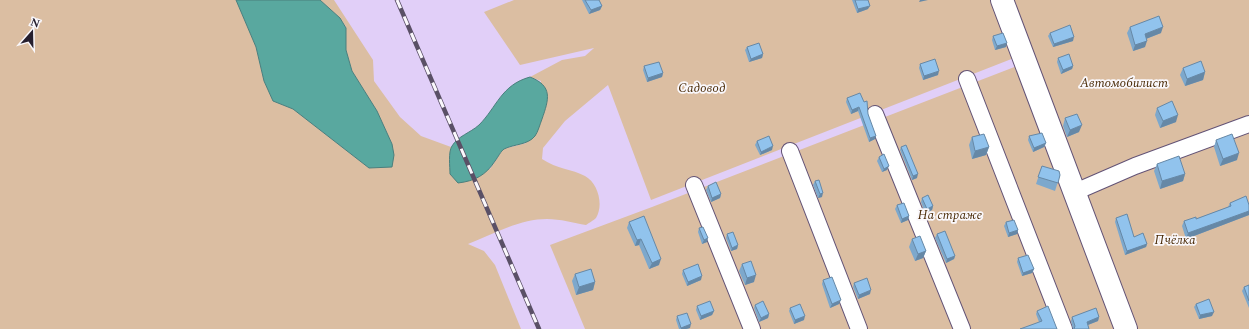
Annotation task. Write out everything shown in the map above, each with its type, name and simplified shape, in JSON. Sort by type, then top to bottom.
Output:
[{"type":"street","points":[[1002,0],[1126,329]]},
{"type":"street","points":[[967,78],[1064,329]]},
{"type":"street","points":[[875,114],[962,329]]},
{"type":"street","points":[[1075,192],[1135,166],[1249,124]]},
{"type":"street","points":[[790,151],[860,329]]},
{"type":"street","points":[[694,186],[752,329]]},
{"type":"green space","name":"Садовод","points":[[0,0],[236,0],[256,47],[264,81],[273,101],[293,109],[369,168],[392,144],[377,111],[352,71],[346,50],[346,27],[340,18],[320,0],[334,0],[373,60],[374,81],[400,117],[421,136],[451,147],[450,174],[490,169],[503,149],[526,143],[541,81],[530,77],[562,60],[585,56],[594,48],[520,65],[484,12],[514,0],[991,0],[1014,58],[651,200],[608,85],[565,121],[543,148],[542,159],[553,165],[590,179],[596,189],[599,201],[596,218],[586,225],[552,219],[517,224],[468,244],[484,251],[495,265],[521,329],[0,329]]},
{"type":"green space","name":"Автомобилист","points":[[1005,0],[1249,0],[1249,122],[1075,190]]},
{"type":"green space","name":"На страже","points":[[1017,66],[1118,329],[585,329],[550,245]]},
{"type":"green space","name":"Пчёлка","points":[[1249,131],[1249,329],[1132,329],[1078,195]]},
{"type":"shaded area","points":[[236,0],[320,0],[340,18],[346,28],[346,50],[352,71],[377,111],[392,144],[394,155],[392,167],[369,168],[293,109],[273,101],[264,81],[256,47]]},
{"type":"shaded area","points":[[530,77],[543,85],[547,94],[544,112],[535,136],[525,143],[504,149],[492,166],[484,174],[470,181],[458,183],[450,174],[450,156],[452,146],[457,140],[479,125],[500,97],[512,85]]},
{"type":"building","points":[[585,0],[599,0],[602,6],[591,10]]},
{"type":"building","points":[[855,0],[868,0],[870,6],[858,9]]},
{"type":"building","points":[[1159,16],[1163,27],[1145,34],[1147,41],[1135,45],[1130,27]]},
{"type":"building","points":[[1070,25],[1074,37],[1054,44],[1050,33]]},
{"type":"building","points":[[1003,33],[1007,43],[997,46],[993,36]]},
{"type":"building","points":[[759,43],[763,54],[751,59],[747,47]]},
{"type":"building","points":[[1069,54],[1073,66],[1063,70],[1058,58]]},
{"type":"building","points":[[935,59],[939,71],[924,76],[920,64]]},
{"type":"building","points":[[1201,61],[1205,72],[1187,79],[1183,68]]},
{"type":"building","points":[[659,62],[663,73],[648,78],[644,66]]},
{"type":"building","points":[[860,93],[864,102],[867,101],[868,114],[876,136],[870,138],[859,107],[852,110],[847,98]]},
{"type":"building","points":[[1172,101],[1178,115],[1163,121],[1157,108]]},
{"type":"building","points":[[1077,114],[1082,125],[1070,130],[1065,118]]},
{"type":"building","points":[[1042,133],[1046,143],[1034,148],[1029,136]]},
{"type":"building","points":[[984,134],[989,147],[975,151],[972,137]]},
{"type":"building","points":[[1232,134],[1239,153],[1223,159],[1216,140]]},
{"type":"building","points":[[769,136],[773,146],[761,152],[757,141]]},
{"type":"building","points":[[906,145],[918,174],[913,176],[901,147]]},
{"type":"building","points":[[884,154],[889,166],[884,169],[879,157]]},
{"type":"building","points":[[1179,156],[1185,174],[1162,181],[1157,164]]},
{"type":"building","points":[[1042,166],[1059,171],[1060,175],[1058,183],[1038,177]]},
{"type":"building","points":[[819,180],[823,193],[820,194],[815,181]]},
{"type":"building","points":[[716,182],[721,194],[712,198],[708,186]]},
{"type":"building","points":[[928,195],[933,206],[927,209],[922,198]]},
{"type":"building","points":[[1246,196],[1249,211],[1188,233],[1184,221],[1196,217],[1196,219],[1231,206],[1230,203]]},
{"type":"building","points":[[904,203],[909,216],[902,219],[897,205]]},
{"type":"building","points":[[1127,214],[1134,237],[1143,233],[1147,244],[1127,251],[1116,218]]},
{"type":"building","points":[[644,216],[661,259],[652,263],[641,239],[637,240],[629,222]]},
{"type":"building","points":[[1014,220],[1018,230],[1009,233],[1006,222]]},
{"type":"building","points":[[703,227],[708,238],[704,240],[699,228]]},
{"type":"building","points":[[945,231],[955,256],[947,259],[937,234]]},
{"type":"building","points":[[733,232],[738,245],[732,248],[727,234]]},
{"type":"building","points":[[920,236],[926,251],[918,254],[912,239]]},
{"type":"building","points":[[1028,255],[1034,269],[1023,273],[1018,258]]},
{"type":"building","points":[[751,261],[756,275],[747,278],[742,264]]},
{"type":"building","points":[[698,264],[702,276],[688,282],[683,270]]},
{"type":"building","points":[[591,269],[595,282],[579,287],[575,274]]},
{"type":"building","points":[[832,277],[841,300],[832,304],[823,280]]},
{"type":"building","points":[[867,278],[871,290],[859,295],[854,283]]},
{"type":"building","points":[[1249,285],[1249,301],[1244,287]]},
{"type":"building","points":[[1209,299],[1214,312],[1200,315],[1196,304]]},
{"type":"building","points":[[710,301],[714,311],[701,316],[697,306]]},
{"type":"building","points":[[763,301],[769,314],[761,318],[755,305]]},
{"type":"building","points":[[800,304],[805,316],[795,320],[790,308]]},
{"type":"building","points":[[1048,306],[1057,329],[1020,329],[1042,321],[1037,311]]},
{"type":"building","points":[[1096,308],[1099,317],[1087,322],[1089,329],[1074,329],[1075,326],[1072,317]]},
{"type":"building","points":[[687,313],[691,324],[681,328],[677,316]]},
{"type":"railway","points":[[397,0],[539,329]]}]
